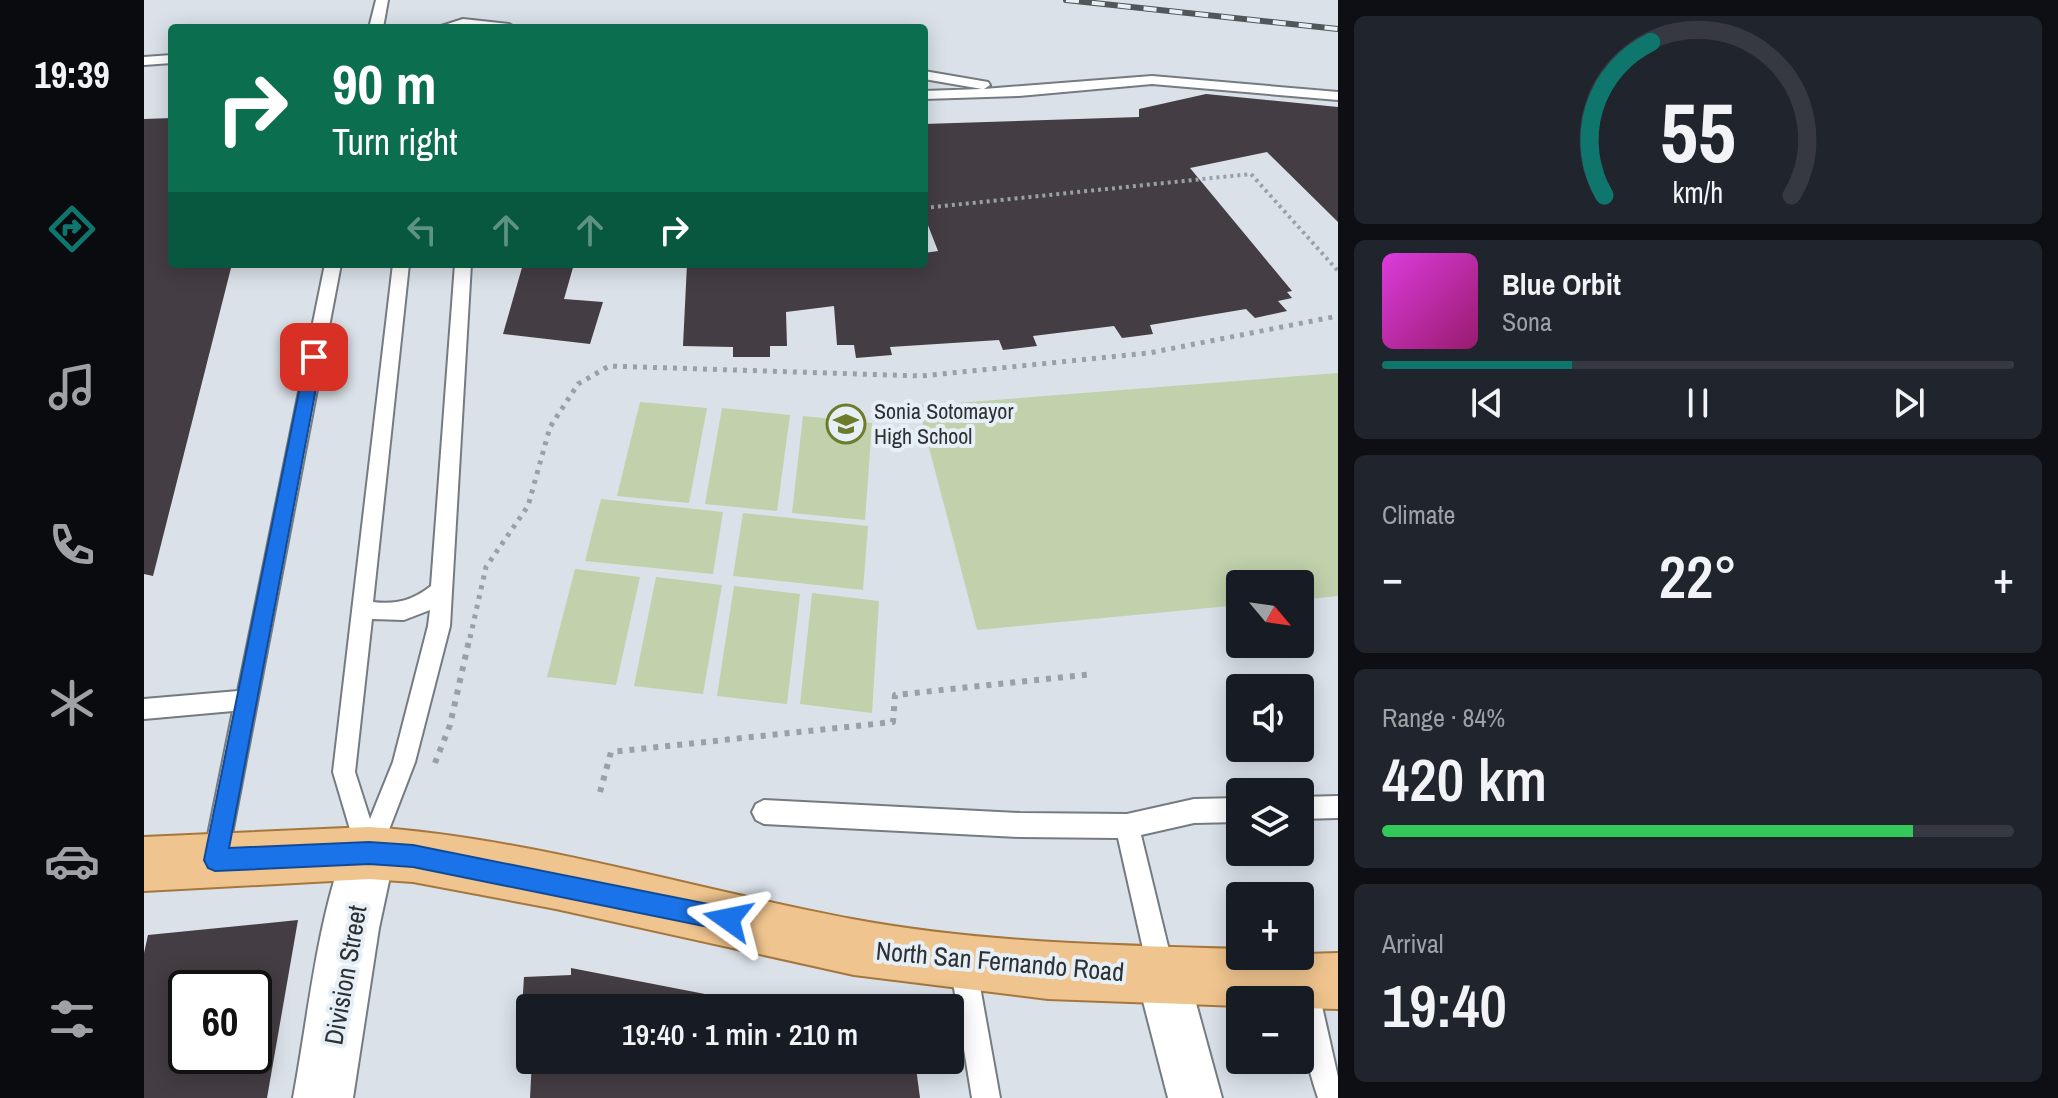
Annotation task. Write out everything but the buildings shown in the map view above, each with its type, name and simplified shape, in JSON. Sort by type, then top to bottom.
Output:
[{"type":"main road","name":"North San Fernando Road","points":[[144,864],[369,853],[413,856],[556,882],[854,947],[963,963],[1048,971],[1320,981]]},
{"type":"street","name":"Division Street","points":[[323,1098],[352,928],[369,853]]},
{"type":"street","points":[[1162,974],[1195,1098]]},
{"type":"lane","points":[[377,24],[382,0]]},
{"type":"lane","points":[[144,61],[168,59]]},
{"type":"lane","points":[[928,76],[1019,92]]},
{"type":"lane","points":[[928,95],[1019,92],[1152,80],[1338,96]]},
{"type":"lane","points":[[215,860],[332,268]]},
{"type":"lane","points":[[369,853],[344,772],[401,268]]},
{"type":"lane","points":[[369,853],[404,762],[439,626],[463,268]]},
{"type":"lane","points":[[361,607],[379,614],[419,608],[441,590]]},
{"type":"lane","points":[[144,709],[245,700]]},
{"type":"lane","points":[[1314,808],[1338,807]]},
{"type":"lane","points":[[764,812],[1020,825],[1127,826],[1194,811],[1226,810]]},
{"type":"lane","points":[[1127,826],[1162,974]]},
{"type":"lane","points":[[963,963],[986,1098]]},
{"type":"lane","points":[[1320,981],[1321,1067],[1332,1098]]},
{"type":"path","points":[[928,208],[1251,174],[1338,271]]},
{"type":"path","points":[[434,764],[450,725],[486,567],[528,506],[550,427],[578,384],[609,366],[921,376],[1149,353],[1338,316]]},
{"type":"path","points":[[600,792],[611,752],[893,722],[895,695],[1093,674]]},
{"type":"green space","points":[[1338,373],[1338,596],[1314,599],[1314,570],[1226,570],[1226,606],[977,630],[918,406]]},
{"type":"green space","points":[[640,402],[707,408],[689,503],[617,496]]},
{"type":"green space","points":[[722,408],[790,415],[777,511],[705,504]]},
{"type":"green space","points":[[803,416],[872,423],[865,520],[792,513]]},
{"type":"green space","points":[[601,499],[723,512],[713,574],[585,561]]},
{"type":"green space","points":[[743,513],[868,526],[863,590],[733,576]]},
{"type":"green space","points":[[575,569],[640,577],[616,685],[547,677]]},
{"type":"green space","points":[[656,577],[722,585],[703,694],[634,686]]},
{"type":"green space","points":[[734,586],[800,594],[787,704],[717,696]]},
{"type":"green space","points":[[812,593],[879,601],[872,713],[800,704]]},
{"type":"railway","points":[[1066,0],[1338,29]]},
{"type":"place","name":"Sonia Sotomayor High School","points":[[846,424]]},
{"type":"route","points":[[314,357],[215,860],[369,853],[413,856],[556,882],[728,919]]}]
